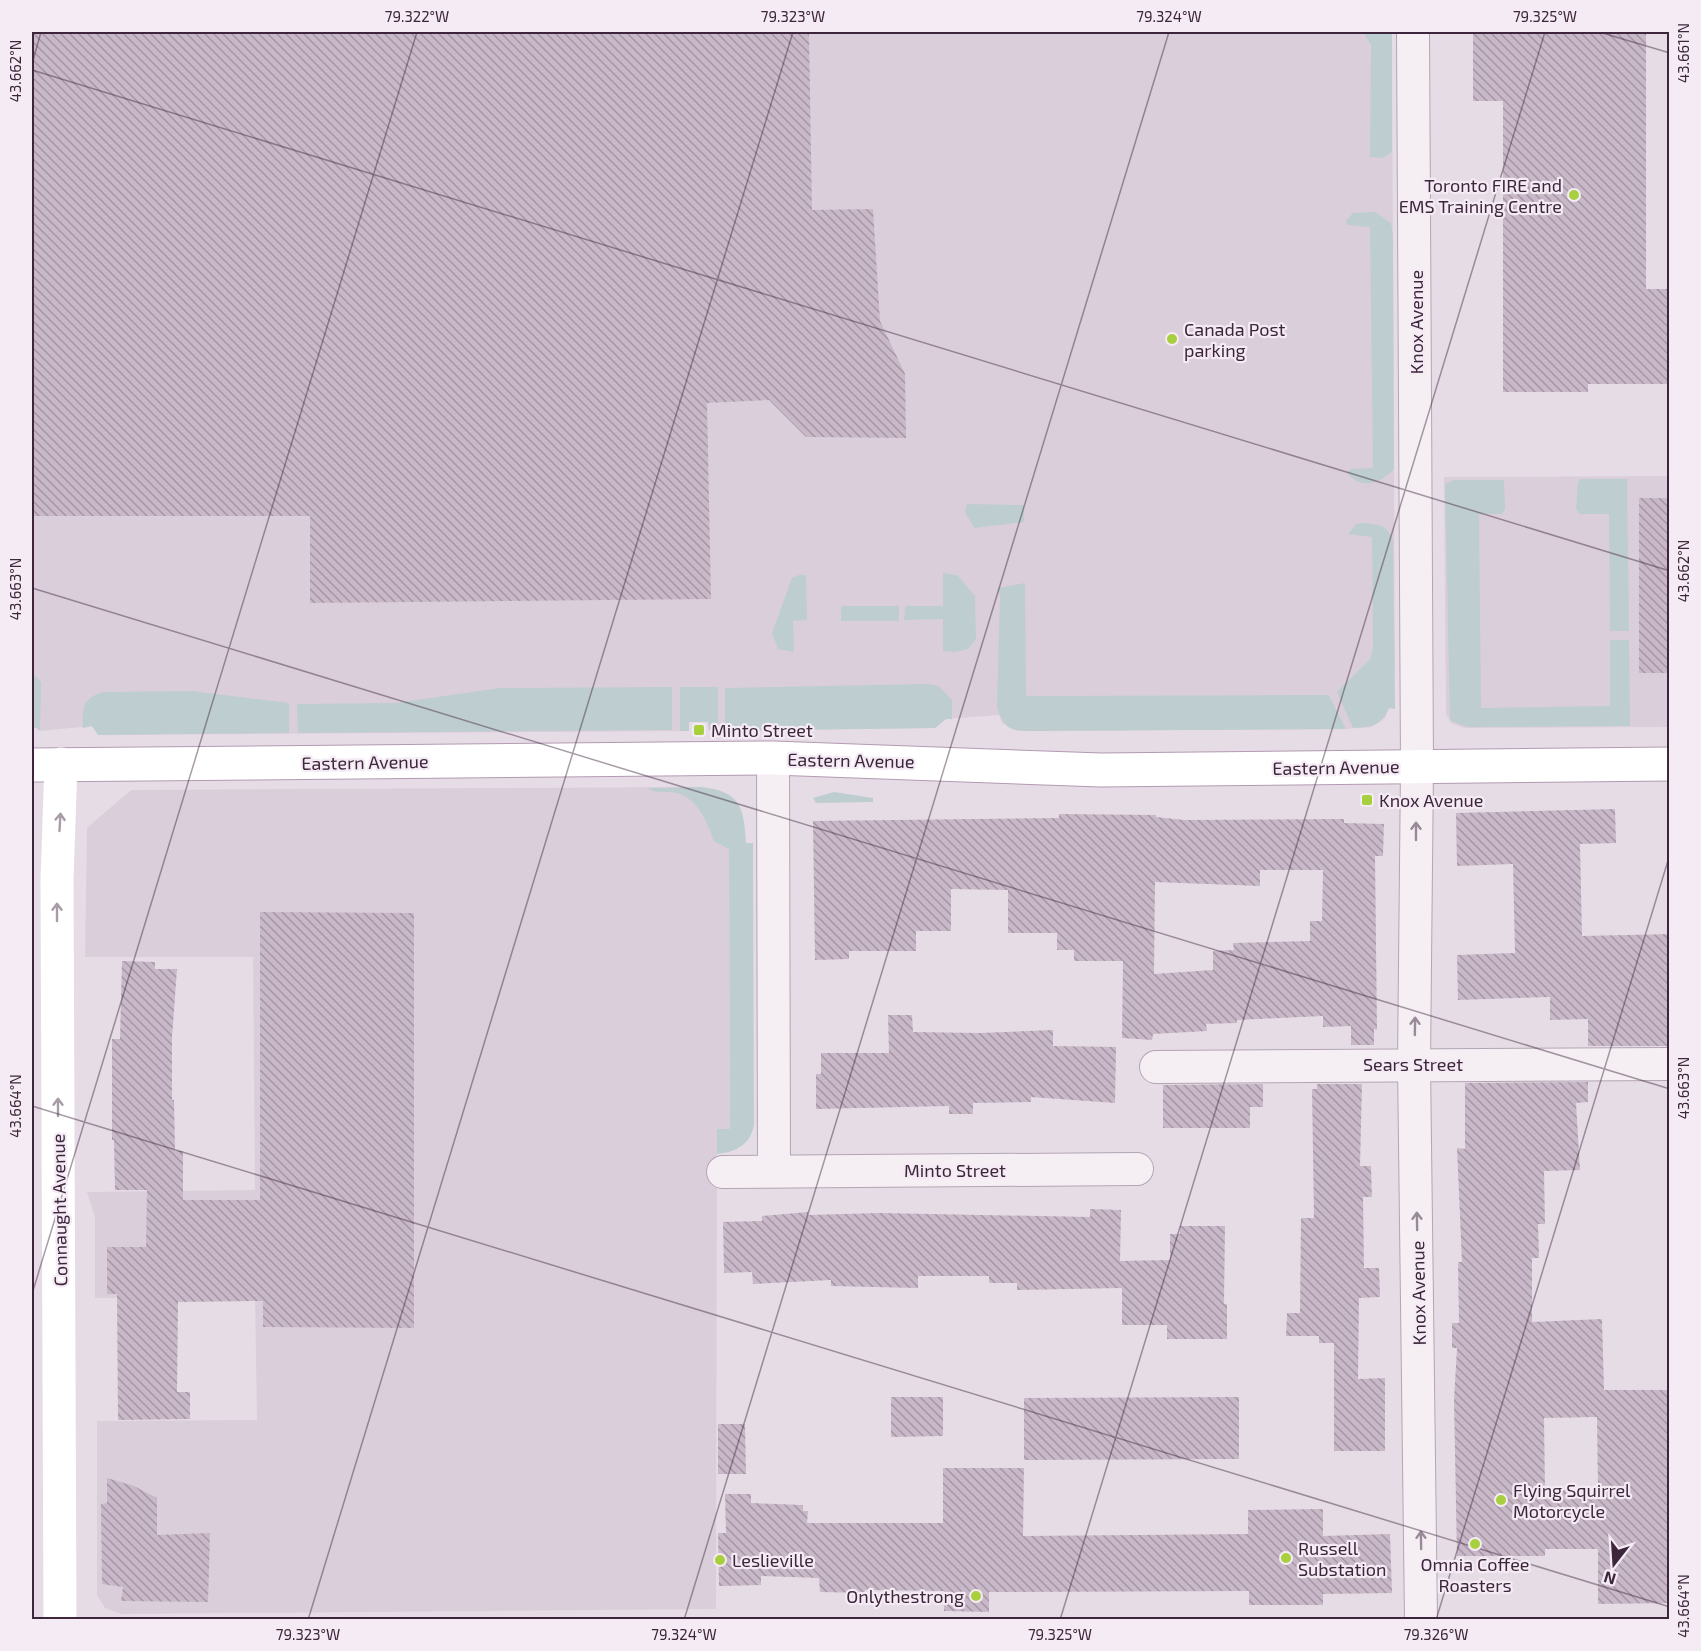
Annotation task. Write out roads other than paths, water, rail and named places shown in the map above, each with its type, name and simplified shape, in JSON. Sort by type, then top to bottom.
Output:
[{"type":"main road","name":"Eastern Avenue","points":[[46,765],[774,758],[1101,770],[1670,764]]},
{"type":"main road","name":"Connaught Avenue","points":[[46,765],[57,879],[60,1620]]},
{"type":"street","name":"Knox Avenue","points":[[1413,32],[1417,766],[1414,1064],[1421,1620]]},
{"type":"street","points":[[774,758],[774,1171]]},
{"type":"street","name":"Sears Street","points":[[1156,1066],[1670,1064]]},
{"type":"street","name":"Minto Street","points":[[723,1172],[1137,1169]]},
{"type":"place","name":"Toronto FIRE and EMS Training Centre","points":[[1574,195]]},
{"type":"place","name":"Canada Post parking","points":[[1172,339]]},
{"type":"place","name":"Minto Street","points":[[699,730]]},
{"type":"place","name":"Knox Avenue","points":[[1367,800]]},
{"type":"place","name":"Flying Squirrel Motorcycle","points":[[1501,1500]]},
{"type":"place","name":"Omnia Coffee Roasters","points":[[1475,1544]]},
{"type":"place","name":"Russell Substation","points":[[1286,1558]]},
{"type":"place","name":"Leslieville","points":[[720,1560]]},
{"type":"place","name":"Onlythestrong","points":[[976,1596]]}]
